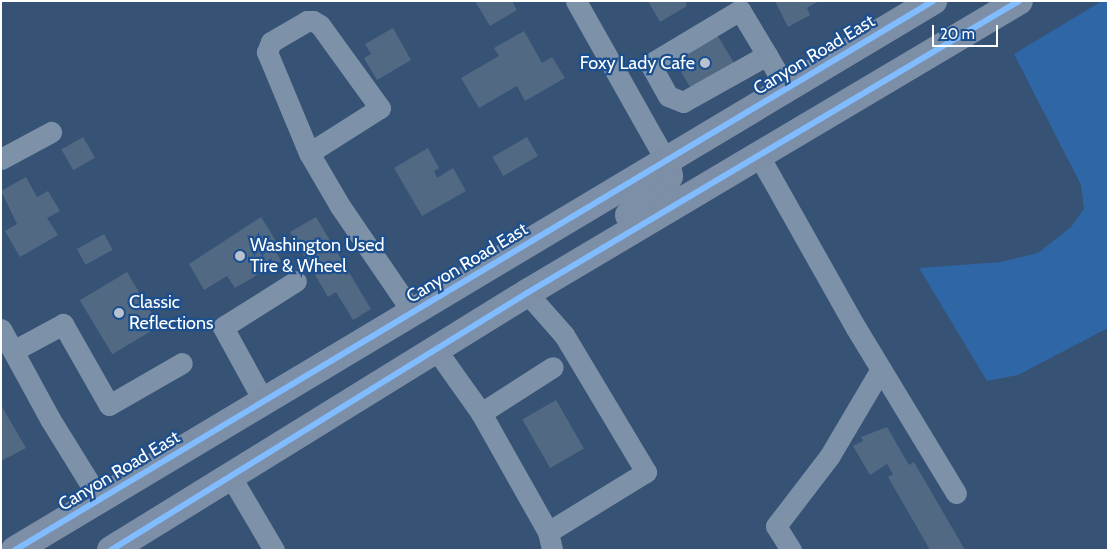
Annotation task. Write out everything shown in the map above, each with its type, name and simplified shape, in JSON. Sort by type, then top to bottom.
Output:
[{"type":"main road","name":"Canyon Road East","points":[[15,550],[933,1]]},
{"type":"main road","points":[[112,550],[437,351],[527,293],[1019,1]]},
{"type":"main road","points":[[527,293],[663,190],[669,176],[666,161]]},
{"type":"main road","points":[[42,550],[100,500]]},
{"type":"street","points":[[576,1],[666,161]]},
{"type":"street","points":[[767,55],[683,102],[668,96],[650,64],[740,10],[767,55],[787,89]]},
{"type":"street","points":[[308,153],[380,108],[320,25],[313,21],[307,21],[267,46],[308,153],[340,206],[413,313]]},
{"type":"street","points":[[626,89],[655,73]]},
{"type":"street","points":[[1,159],[51,132]]},
{"type":"street","points":[[759,156],[881,369],[956,492]]},
{"type":"street","points":[[264,402],[224,327],[296,282]]},
{"type":"street","points":[[437,351],[481,413],[550,541],[646,472],[564,335],[527,293]]},
{"type":"street","points":[[13,351],[63,324],[109,405],[182,363]]},
{"type":"street","points":[[1,329],[100,500]]},
{"type":"street","points":[[481,413],[553,367]]},
{"type":"street","points":[[791,550],[776,526],[829,457],[881,369]]},
{"type":"street","points":[[231,477],[274,550]]},
{"type":"shaded area","points":[[1102,1],[1108,1],[1108,328],[1018,375],[987,381],[919,268],[1001,262],[1038,253],[1071,227],[1084,209],[1081,185],[1014,54]]},
{"type":"building","points":[[475,1],[512,1],[517,10],[490,26]]},
{"type":"building","points":[[648,1],[685,1],[687,6],[660,22]]},
{"type":"building","points":[[775,1],[819,1],[807,8],[810,15],[788,27]]},
{"type":"building","points":[[393,28],[411,60],[377,80],[364,58],[371,54],[365,44]]},
{"type":"building","points":[[524,31],[542,63],[552,57],[565,78],[525,101],[517,86],[479,108],[461,78],[499,56],[494,48]]},
{"type":"building","name":"Foxy Lady Cafe","points":[[716,33],[736,66],[693,92],[673,59]]},
{"type":"building","points":[[83,137],[95,158],[73,170],[61,150]]},
{"type":"building","points":[[527,137],[538,156],[503,176],[492,157]]},
{"type":"building","points":[[428,148],[439,168],[434,171],[437,178],[453,168],[466,191],[422,216],[394,168]]},
{"type":"building","points":[[26,177],[37,197],[48,191],[60,211],[47,218],[58,235],[20,257],[5,231],[17,224],[1,191]]},
{"type":"building","name":"Washington Used Tire & Wheel","points":[[261,217],[281,249],[276,252],[281,261],[235,288],[227,276],[204,290],[189,264]]},
{"type":"building","points":[[316,217],[371,309],[353,320],[336,292],[328,297],[290,232]]},
{"type":"building","points":[[104,234],[113,250],[86,265],[77,249]]},
{"type":"building","name":"Classic Reflections","points":[[127,272],[159,326],[112,354],[80,300]]},
{"type":"building","points":[[556,400],[584,448],[550,468],[522,420]]},
{"type":"building","points":[[1,405],[26,448],[1,461]]},
{"type":"building","points":[[887,427],[909,465],[914,462],[965,550],[930,550],[888,477],[893,474],[887,464],[870,475],[853,446],[863,441],[861,437]]},
{"type":"cycle path","points":[[15,550],[933,1]]},
{"type":"cycle path","points":[[111,550],[527,293],[1019,1]]},
{"type":"place","name":"Foxy Lady Cafe","points":[[705,63]]},
{"type":"place","name":"Washington Used Tire & Wheel","points":[[240,256]]},
{"type":"place","name":"Classic Reflections","points":[[119,313]]}]
